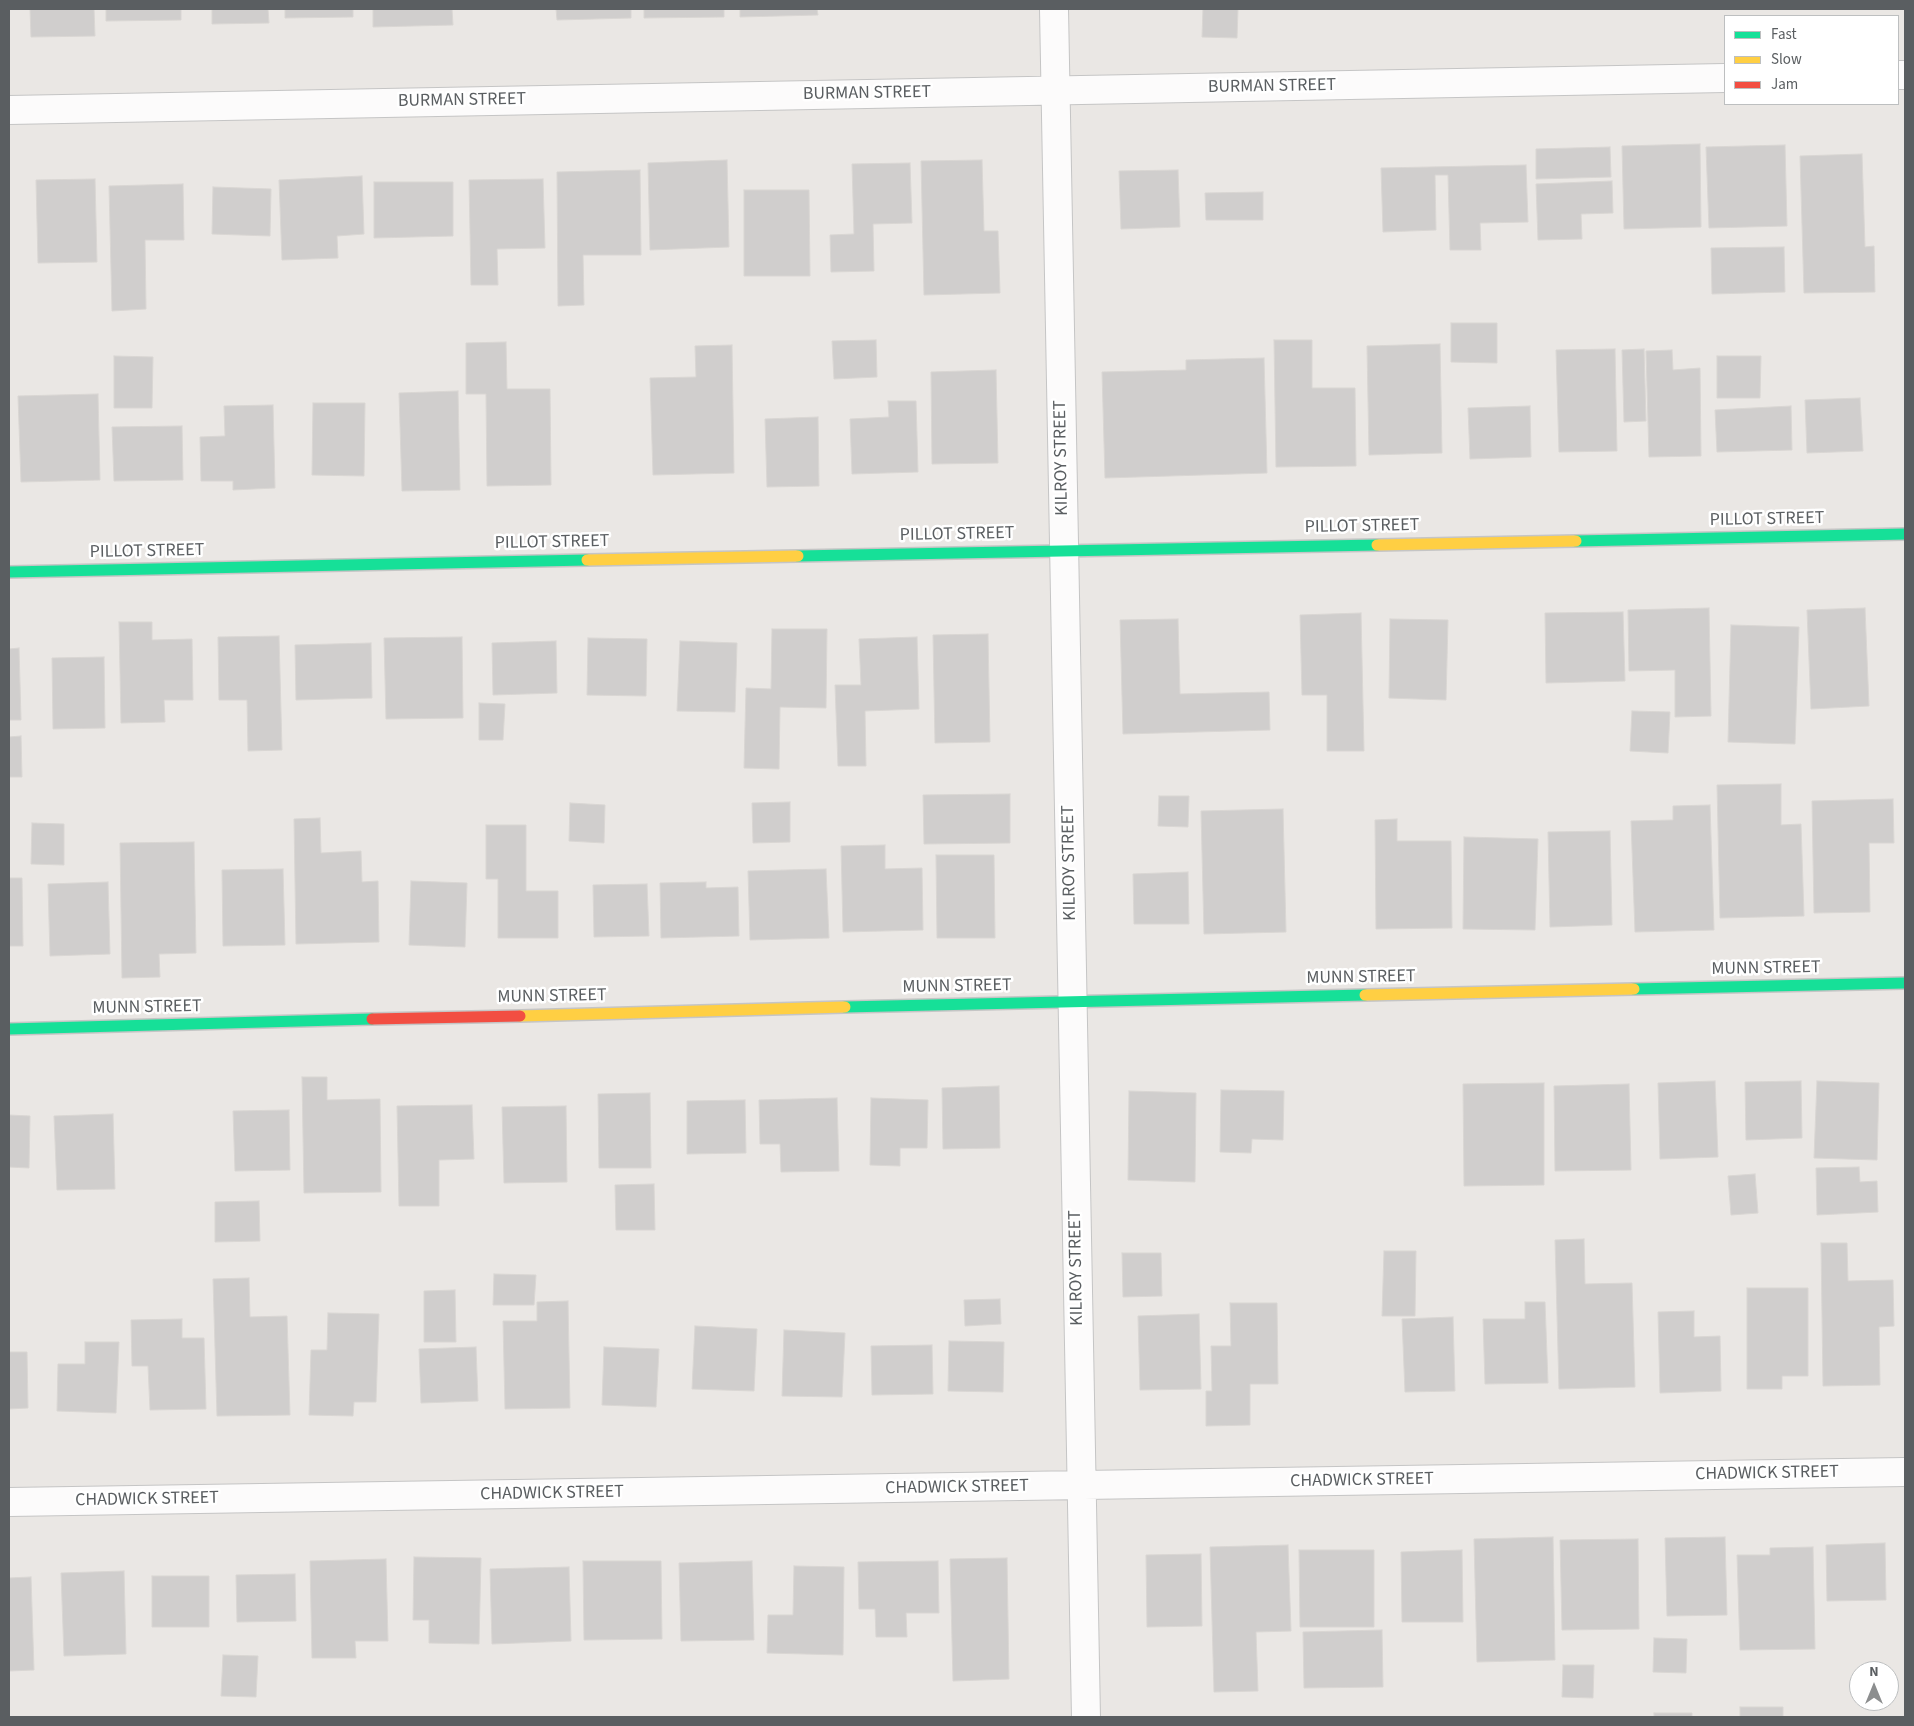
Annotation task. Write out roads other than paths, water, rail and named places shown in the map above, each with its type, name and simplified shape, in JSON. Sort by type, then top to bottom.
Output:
[{"type":"street","name":"KILROY STREET","points":[[1054,9],[1086,1717]]},
{"type":"street","name":"BURMAN STREET","points":[[9,110],[1724,78]]},
{"type":"street","name":"PILLOT STREET","points":[[9,572],[1905,534]]},
{"type":"street","name":"MUNN STREET","points":[[9,1029],[1072,1001],[1905,983]]},
{"type":"street","name":"CHADWICK STREET","points":[[9,1502],[1905,1472]]}]
